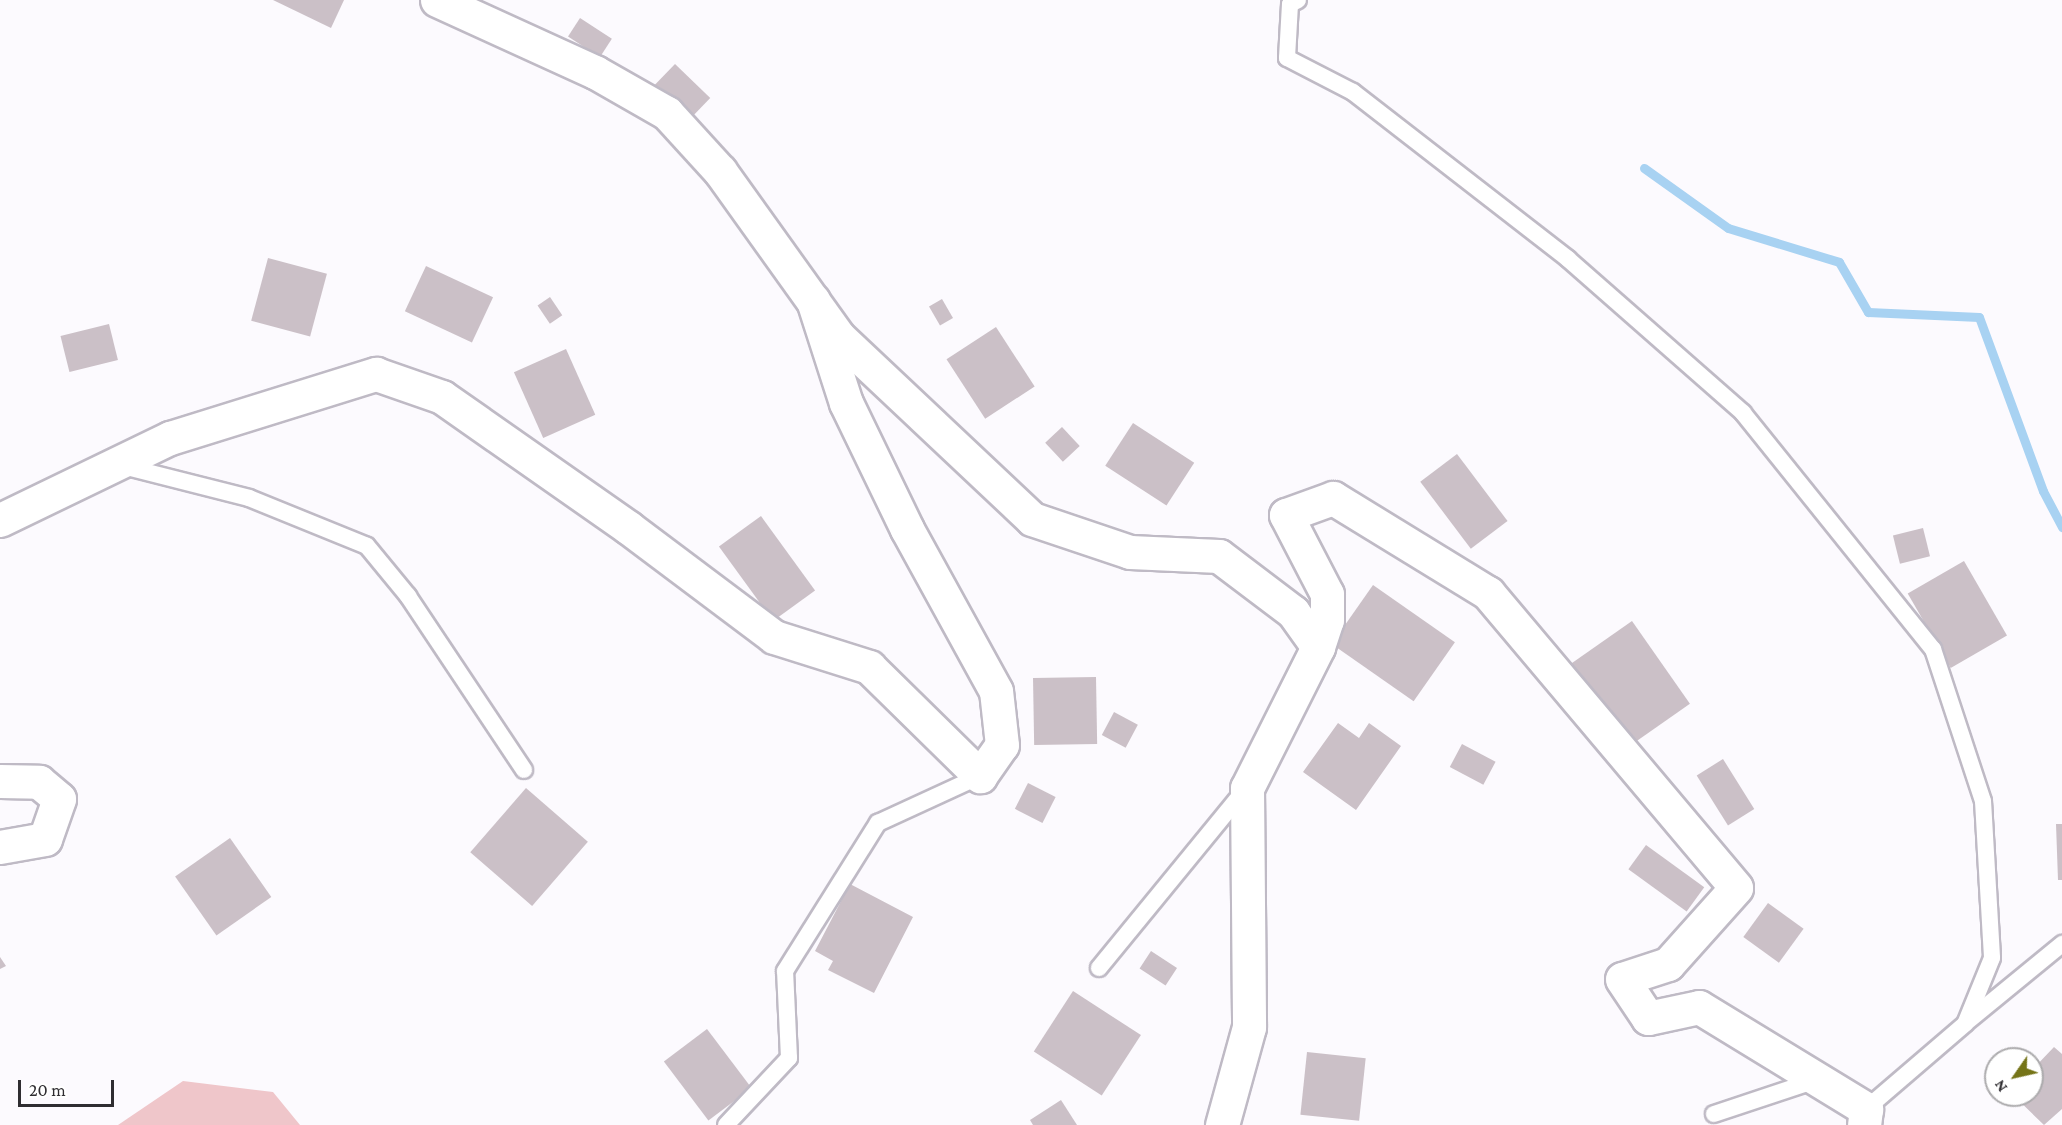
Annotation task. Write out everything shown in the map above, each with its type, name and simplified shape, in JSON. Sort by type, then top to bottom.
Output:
[{"type":"street","points":[[437,0],[595,72],[667,113],[720,171],[839,336],[1032,519],[1130,552],[1219,556],[1293,612],[1318,646]]},
{"type":"street","points":[[0,520],[170,438],[376,374],[442,397],[629,528],[774,637],[869,667],[980,776],[1002,745],[996,691],[908,529],[846,403],[813,300]]},
{"type":"street","points":[[1222,1125],[1249,1027],[1247,788],[1318,646],[1328,620],[1327,594],[1286,515],[1333,498],[1488,593],[1736,888],[1668,964],[1622,979],[1648,1018],[1700,1007],[1773,1055],[1819,1078],[1865,1117]]},
{"type":"street","points":[[0,781],[39,782],[59,799],[45,839],[0,847]]},
{"type":"lane","points":[[1298,0],[1290,4],[1287,58],[1353,92],[1568,259],[1743,413],[1933,649],[1983,801],[1992,958],[1965,1024]]},
{"type":"lane","points":[[113,464],[249,498],[367,546],[408,596],[524,770]]},
{"type":"lane","points":[[726,1125],[789,1058],[785,971],[878,823],[980,776]]},
{"type":"lane","points":[[1099,968],[1247,788]]},
{"type":"lane","points":[[1865,1117],[1965,1024],[2062,944]]},
{"type":"lane","points":[[1714,1114],[1819,1078]]},
{"type":"shaded area","points":[[183,1081],[273,1092],[300,1125],[118,1125]]},
{"type":"building","points":[[273,0],[344,0],[331,28]]},
{"type":"building","points":[[580,18],[612,39],[600,57],[568,36]]},
{"type":"building","points":[[675,64],[710,98],[689,120],[653,86]]},
{"type":"building","points":[[268,258],[327,274],[310,337],[251,321]]},
{"type":"building","points":[[426,266],[493,297],[472,343],[405,311]]},
{"type":"building","points":[[550,297],[562,315],[550,324],[538,305]]},
{"type":"building","points":[[942,299],[953,318],[940,326],[929,306]]},
{"type":"building","points":[[109,324],[118,360],[69,372],[60,336]]},
{"type":"building","points":[[996,327],[1035,387],[985,419],[947,359]]},
{"type":"building","points":[[566,349],[595,415],[543,438],[514,372]]},
{"type":"building","points":[[1133,423],[1194,463],[1166,506],[1105,466]]},
{"type":"building","points":[[1062,427],[1080,446],[1063,462],[1045,443]]},
{"type":"building","points":[[1457,454],[1508,521],[1471,549],[1420,482]]},
{"type":"building","points":[[761,516],[815,590],[773,621],[719,547]]},
{"type":"building","points":[[1923,528],[1930,556],[1900,564],[1893,535]]},
{"type":"building","points":[[1964,561],[2007,635],[1951,668],[1908,594]]},
{"type":"building","points":[[1373,585],[1455,642],[1414,701],[1332,644]]},
{"type":"building","points":[[1632,621],[1690,704],[1626,748],[1568,666]]},
{"type":"building","points":[[1096,677],[1097,744],[1034,745],[1033,678]]},
{"type":"building","points":[[1114,712],[1138,725],[1126,748],[1102,735]]},
{"type":"building","points":[[1338,723],[1359,738],[1369,723],[1401,746],[1356,810],[1303,772]]},
{"type":"building","points":[[1462,744],[1496,762],[1483,785],[1450,767]]},
{"type":"building","points":[[1723,759],[1754,809],[1728,825],[1697,775]]},
{"type":"building","points":[[1028,783],[1056,797],[1042,823],[1015,809]]},
{"type":"building","points":[[526,788],[588,842],[532,906],[470,852]]},
{"type":"building","points":[[2056,824],[2062,824],[2062,880],[2058,880]]},
{"type":"building","points":[[230,838],[271,897],[216,935],[175,876]]},
{"type":"building","points":[[1646,845],[1704,887],[1687,912],[1628,869]]},
{"type":"building","points":[[850,884],[913,917],[874,993],[828,970],[833,961],[815,951]]},
{"type":"building","points":[[1768,903],[1804,929],[1779,963],[1743,937]]},
{"type":"building","points":[[1151,951],[1177,968],[1166,985],[1140,969]]},
{"type":"building","points":[[0,957],[6,966],[0,969]]},
{"type":"building","points":[[1073,991],[1141,1035],[1102,1096],[1034,1051]]},
{"type":"building","points":[[707,1029],[752,1088],[708,1121],[664,1061]]},
{"type":"building","points":[[2054,1047],[2062,1054],[2062,1109],[2044,1125],[2025,1107],[2044,1107],[2044,1057]]},
{"type":"building","points":[[1307,1052],[1366,1058],[1359,1121],[1300,1115]]},
{"type":"building","points":[[1061,1100],[1077,1125],[1033,1125],[1030,1120]]},
{"type":"waterway","points":[[1644,168],[1728,228],[1839,262],[1868,312],[1979,317],[2043,491],[2062,527]]}]
